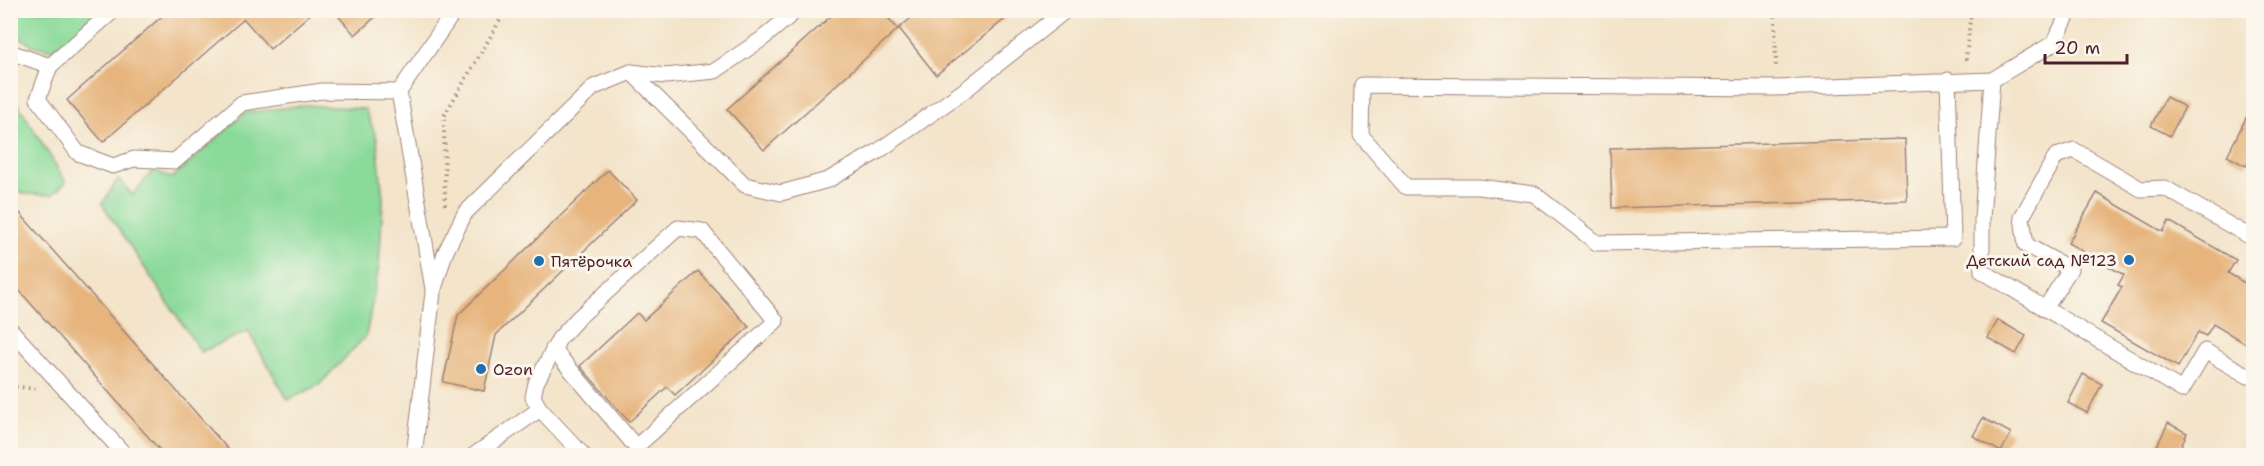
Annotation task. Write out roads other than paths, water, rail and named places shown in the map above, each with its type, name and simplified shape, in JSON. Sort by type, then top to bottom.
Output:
[{"type":"lane","points":[[114,10],[50,66],[38,99],[78,153],[112,166],[134,159],[175,161],[242,103],[322,91],[399,92]]},
{"type":"lane","points":[[433,292],[399,92],[455,10]]},
{"type":"lane","points":[[414,456],[433,292],[445,254],[465,213],[594,87],[631,72],[665,76],[715,71],[762,39],[797,10]]},
{"type":"lane","points":[[631,72],[746,185],[781,193],[828,180],[877,152],[965,90],[1066,10]]},
{"type":"lane","points":[[1956,80],[1953,238],[1597,243],[1534,194],[1479,187],[1406,187],[1362,135],[1362,85],[1776,88],[1956,80],[1992,80],[2054,43],[2070,10]]},
{"type":"lane","points":[[10,51],[50,66]]},
{"type":"lane","points":[[1992,80],[1982,219],[1982,271],[2182,390],[2205,351],[2248,376],[2253,374]]},
{"type":"lane","points":[[2045,309],[2070,269],[2026,245],[2022,217],[2056,156],[2074,150],[2141,189],[2165,188],[2253,239]]},
{"type":"lane","points":[[553,349],[636,447],[776,321],[702,231],[678,228],[578,318],[553,349],[536,383],[533,398],[540,410],[584,456]]},
{"type":"lane","points":[[10,329],[126,456]]},
{"type":"lane","points":[[473,456],[540,410]]},
{"type":"place","name":"Детский сад №123","points":[[2129,260]]},
{"type":"place","name":"Пятёрочка","points":[[539,261]]},
{"type":"place","name":"Ozon","points":[[481,369]]}]
